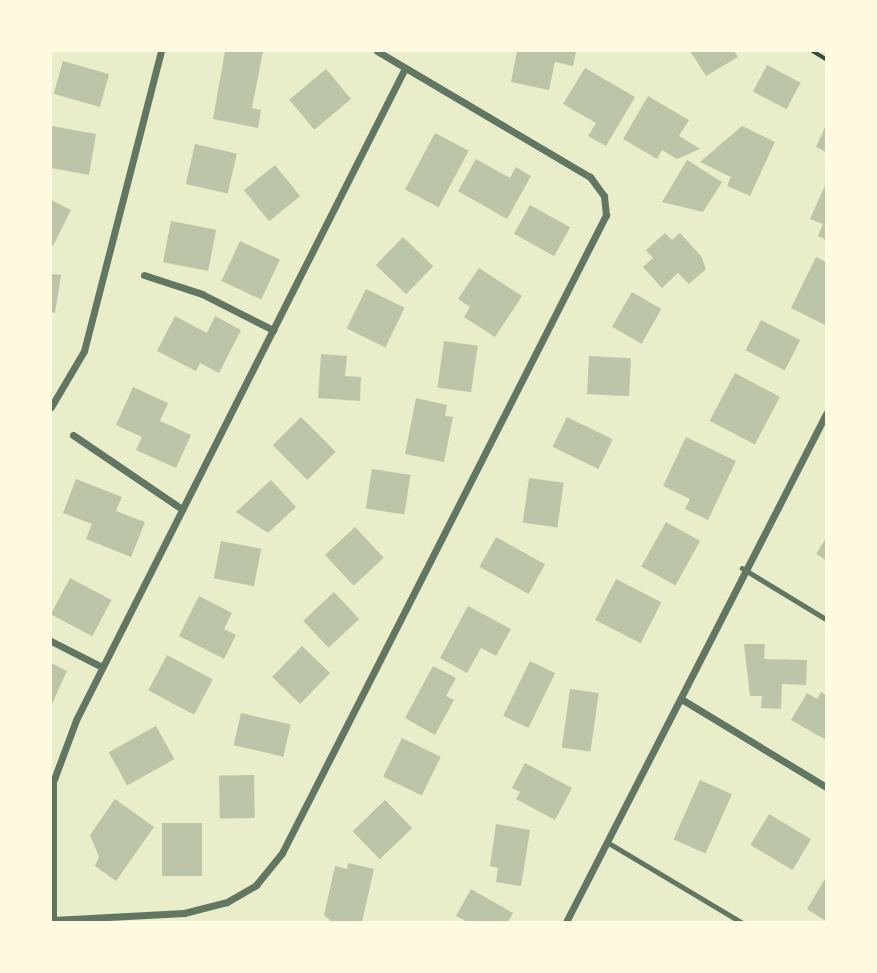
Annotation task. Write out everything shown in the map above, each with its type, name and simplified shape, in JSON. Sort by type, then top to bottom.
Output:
[{"type":"street","points":[[51,407],[84,351],[161,51]]},
{"type":"street","points":[[377,51],[590,177],[604,196],[606,215],[282,853],[256,885],[227,902],[184,913],[53,921],[53,782],[102,667],[405,68]]},
{"type":"street","points":[[144,275],[202,294],[272,330]]},
{"type":"street","points":[[566,922],[683,700],[742,569],[823,427],[826,414]]},
{"type":"street","points":[[73,435],[182,509]]},
{"type":"street","points":[[51,641],[102,667]]},
{"type":"street","points":[[683,700],[826,787]]},
{"type":"lane","points":[[742,569],[826,618]]},
{"type":"lane","points":[[606,842],[741,922]]},
{"type":"path","points":[[813,51],[826,59]]},
{"type":"building","points":[[225,51],[263,51],[252,108],[261,110],[258,128],[213,119]]},
{"type":"building","points":[[517,51],[576,51],[573,66],[555,62],[549,90],[511,82]]},
{"type":"building","points":[[690,51],[734,51],[738,57],[706,76]]},
{"type":"building","points":[[63,61],[109,74],[100,107],[54,94]]},
{"type":"building","points":[[767,65],[801,83],[786,109],[753,91]]},
{"type":"building","points":[[585,68],[635,97],[606,146],[588,136],[596,123],[563,104]]},
{"type":"building","points":[[326,69],[351,99],[314,130],[289,100]]},
{"type":"building","points":[[648,96],[689,120],[679,136],[700,149],[677,159],[662,150],[657,159],[623,139]]},
{"type":"building","points":[[826,125],[826,152],[816,147]]},
{"type":"building","points":[[51,126],[96,134],[89,175],[51,168]]},
{"type":"building","points":[[742,126],[775,142],[750,196],[727,186],[731,177],[700,162]]},
{"type":"building","points":[[435,133],[469,151],[439,207],[405,190]]},
{"type":"building","points":[[195,144],[237,154],[228,194],[186,184]]},
{"type":"building","points":[[476,159],[510,178],[516,167],[531,176],[507,219],[458,191]]},
{"type":"building","points":[[687,160],[722,182],[703,212],[662,202]]},
{"type":"building","points":[[275,165],[300,196],[269,221],[244,190]]},
{"type":"building","points":[[826,183],[826,240],[818,236],[823,224],[810,219]]},
{"type":"building","points":[[51,200],[71,210],[53,246],[51,245]]},
{"type":"building","points":[[530,205],[570,227],[554,256],[514,234]]},
{"type":"building","points":[[171,221],[216,230],[208,271],[163,262]]},
{"type":"building","points":[[665,233],[672,240],[680,233],[701,256],[706,269],[689,284],[678,273],[662,288],[643,267],[653,258],[646,250]]},
{"type":"building","points":[[403,237],[433,266],[406,294],[376,265]]},
{"type":"building","points":[[240,241],[280,260],[261,299],[221,281]]},
{"type":"building","points":[[816,257],[826,262],[825,325],[791,308]]},
{"type":"building","points":[[479,268],[522,296],[495,337],[464,317],[470,307],[458,299]]},
{"type":"building","points":[[51,274],[61,275],[55,313],[51,312]]},
{"type":"building","points":[[366,289],[405,308],[385,347],[347,329]]},
{"type":"building","points":[[632,292],[661,309],[641,344],[612,327]]},
{"type":"building","points":[[175,316],[207,333],[215,316],[241,330],[219,373],[200,363],[196,371],[157,351]]},
{"type":"building","points":[[761,320],[800,340],[785,370],[746,350]]},
{"type":"building","points":[[444,341],[478,346],[471,392],[437,388]]},
{"type":"building","points":[[321,354],[347,356],[345,376],[361,377],[360,401],[318,398]]},
{"type":"building","points":[[589,356],[631,358],[629,396],[587,394]]},
{"type":"building","points":[[735,373],[780,397],[755,445],[710,421]]},
{"type":"building","points":[[133,387],[168,403],[160,421],[191,435],[176,468],[136,450],[142,437],[116,425]]},
{"type":"building","points":[[416,398],[447,405],[445,416],[453,417],[444,462],[405,454]]},
{"type":"building","points":[[301,417],[336,452],[307,480],[273,445]]},
{"type":"building","points":[[567,417],[613,439],[598,469],[553,447]]},
{"type":"building","points":[[686,437],[736,461],[708,520],[685,509],[690,499],[663,486]]},
{"type":"building","points":[[372,469],[411,475],[404,515],[366,509]]},
{"type":"building","points":[[529,478],[564,483],[557,527],[523,523]]},
{"type":"building","points":[[76,479],[122,497],[116,511],[145,522],[131,557],[86,539],[92,524],[63,513]]},
{"type":"building","points":[[271,480],[296,507],[268,533],[236,512]]},
{"type":"building","points":[[666,522],[700,541],[675,586],[641,567]]},
{"type":"building","points":[[355,527],[384,558],[354,586],[325,555]]},
{"type":"building","points":[[496,537],[545,564],[528,594],[480,567]]},
{"type":"building","points":[[826,538],[826,560],[816,554]]},
{"type":"building","points":[[221,541],[261,549],[254,586],[214,578]]},
{"type":"building","points":[[70,578],[111,600],[92,636],[51,614]]},
{"type":"building","points":[[616,579],[661,602],[641,643],[595,620]]},
{"type":"building","points":[[334,592],[359,619],[329,648],[303,621]]},
{"type":"building","points":[[199,596],[232,613],[224,629],[236,635],[224,659],[179,636]]},
{"type":"building","points":[[468,606],[511,629],[496,656],[481,648],[467,673],[440,658]]},
{"type":"building","points":[[744,644],[765,644],[764,659],[807,660],[806,685],[782,684],[781,709],[761,708],[762,696],[750,696]]},
{"type":"building","points":[[302,646],[330,673],[300,704],[272,677]]},
{"type":"building","points":[[167,655],[213,679],[194,715],[148,690]]},
{"type":"building","points":[[530,661],[555,673],[528,728],[503,716]]},
{"type":"building","points":[[51,663],[67,671],[51,706]]},
{"type":"building","points":[[433,666],[456,678],[446,696],[454,700],[435,735],[405,718]]},
{"type":"building","points":[[570,689],[599,693],[591,751],[562,747]]},
{"type":"building","points":[[821,692],[826,695],[826,740],[791,720],[807,693],[817,699]]},
{"type":"building","points":[[241,713],[291,724],[283,757],[234,745]]},
{"type":"building","points":[[156,726],[174,759],[127,785],[109,752]]},
{"type":"building","points":[[402,738],[441,757],[422,795],[383,777]]},
{"type":"building","points":[[525,763],[572,788],[555,820],[516,799],[520,792],[512,788]]},
{"type":"building","points":[[254,775],[255,818],[220,819],[219,776]]},
{"type":"building","points":[[700,780],[732,794],[706,854],[674,839]]},
{"type":"building","points":[[115,799],[154,827],[116,881],[95,866],[99,857],[90,835]]},
{"type":"building","points":[[385,800],[412,828],[380,859],[353,831]]},
{"type":"building","points":[[769,814],[811,839],[792,870],[750,845]]},
{"type":"building","points":[[162,823],[202,823],[202,876],[162,876]]},
{"type":"building","points":[[496,824],[530,830],[521,886],[496,882],[498,868],[490,866]]},
{"type":"building","points":[[348,863],[374,869],[362,922],[332,922],[324,915],[335,866],[347,869]]},
{"type":"building","points":[[826,877],[826,921],[807,909]]},
{"type":"building","points":[[471,889],[513,913],[508,922],[468,922],[456,916]]}]
